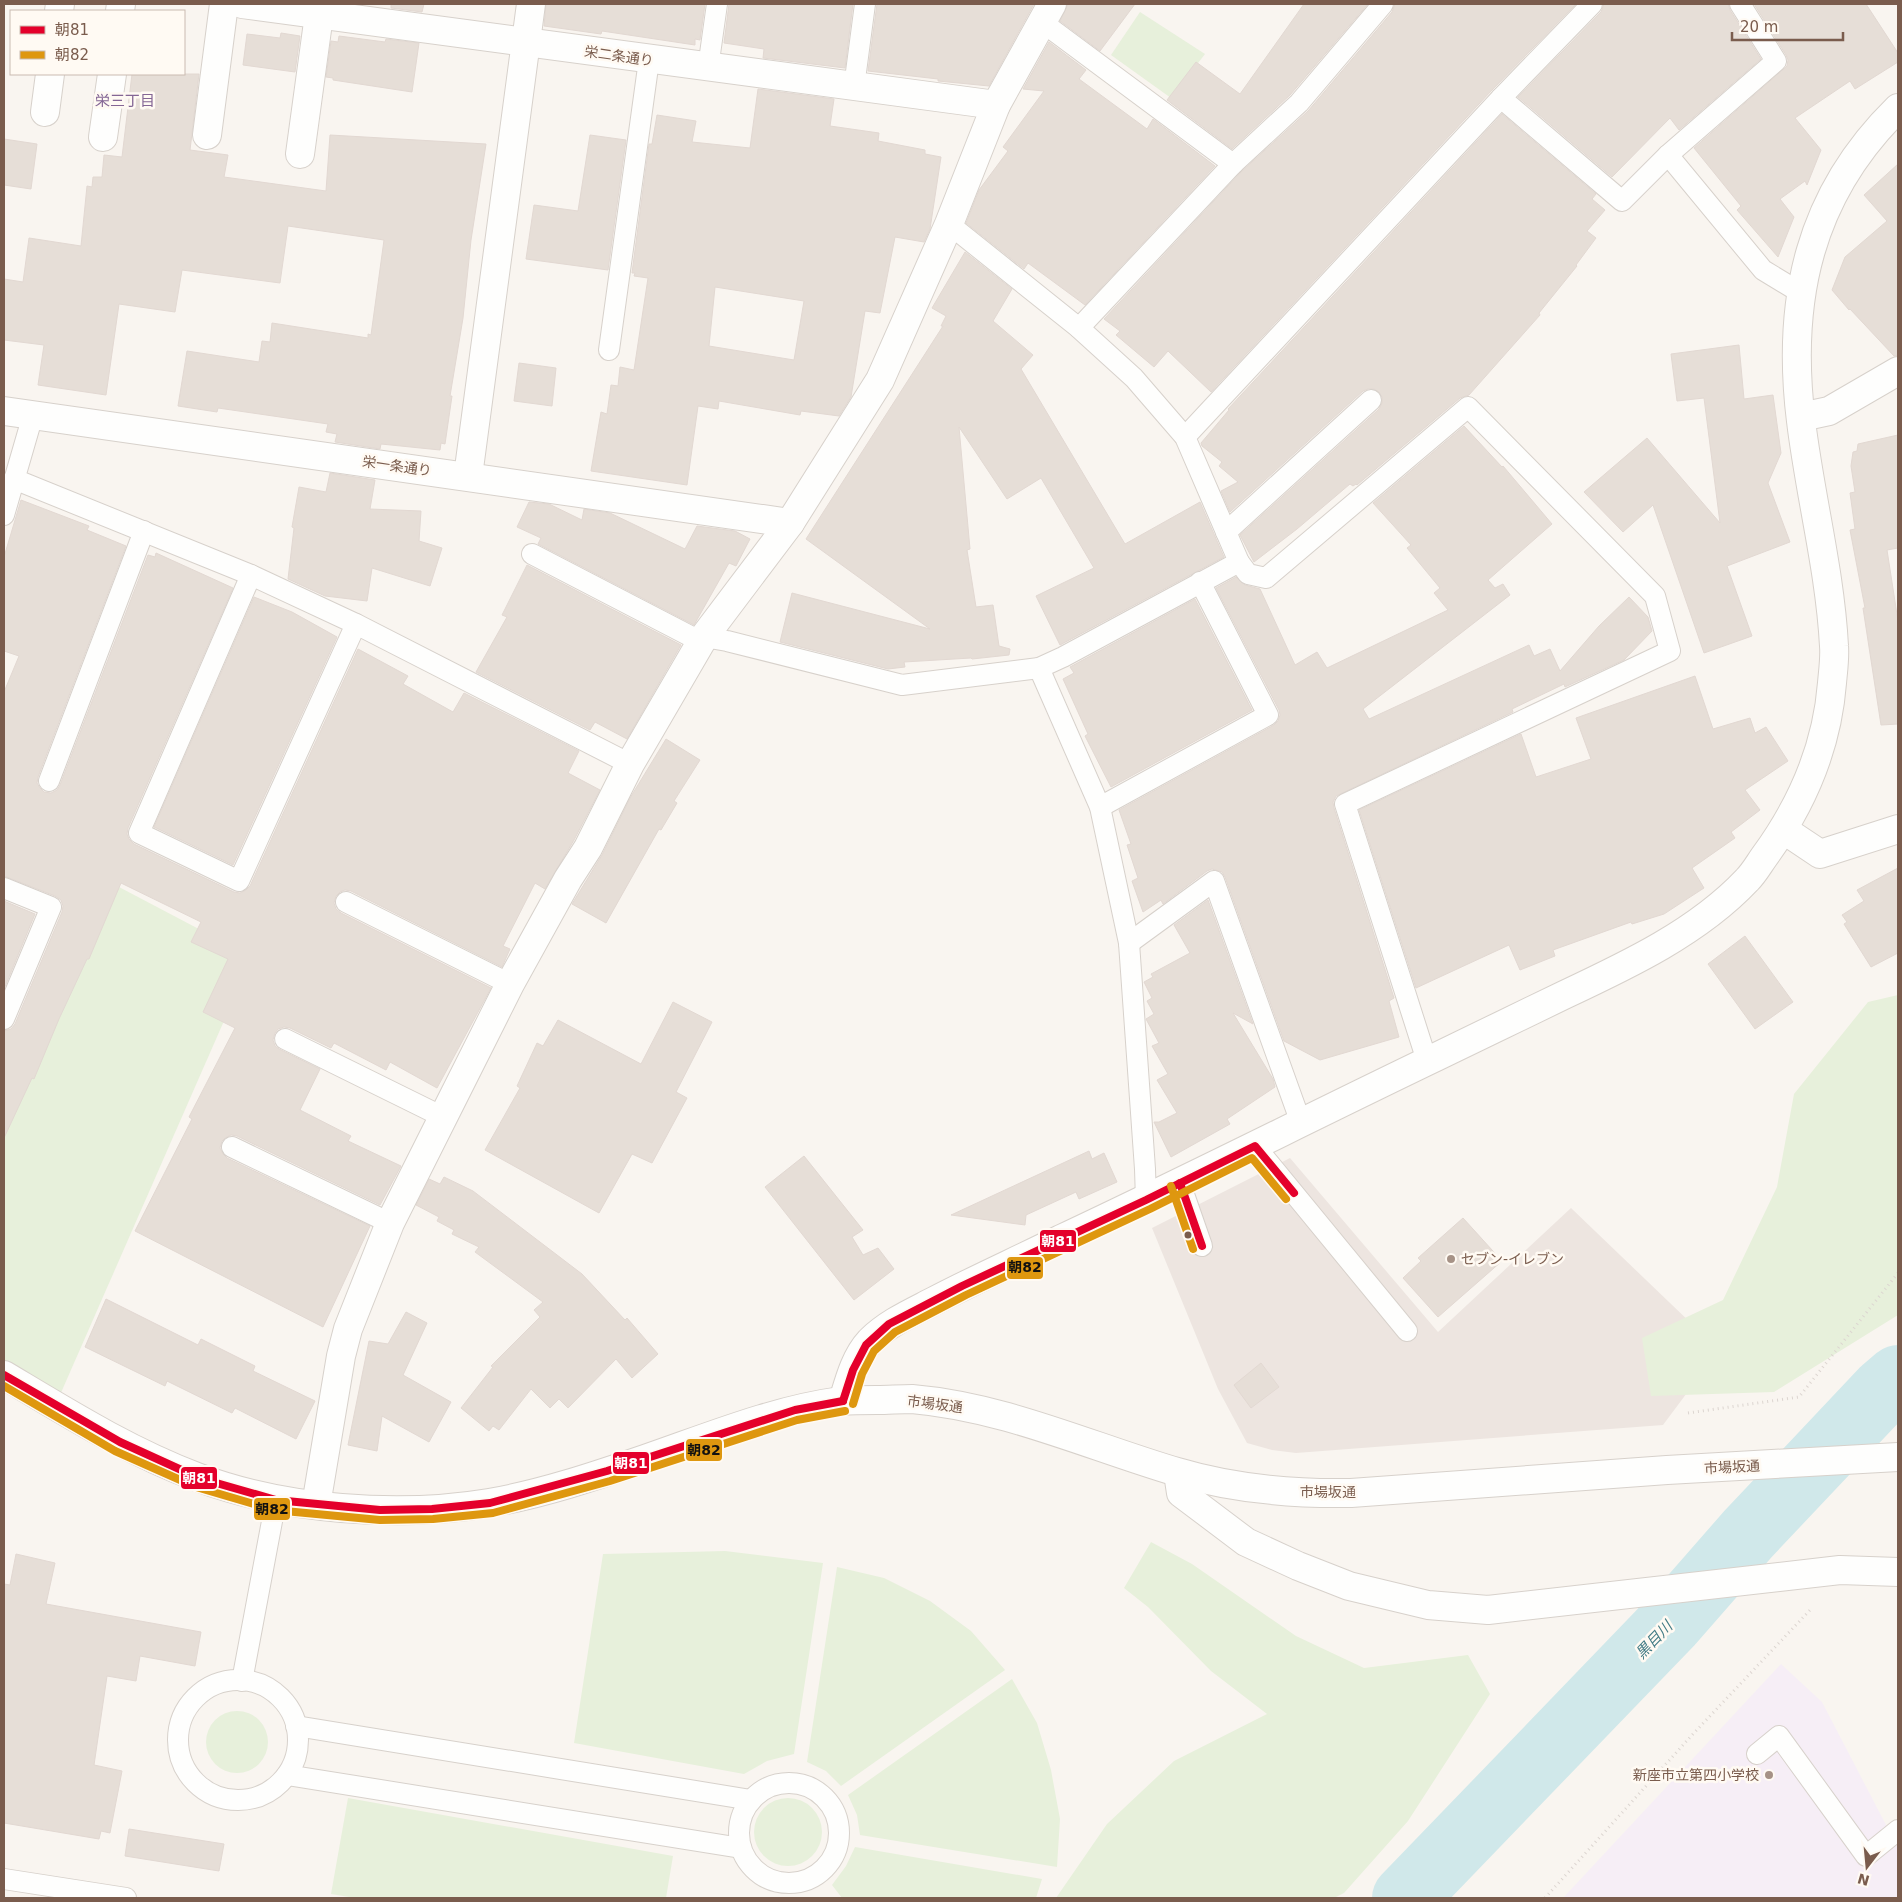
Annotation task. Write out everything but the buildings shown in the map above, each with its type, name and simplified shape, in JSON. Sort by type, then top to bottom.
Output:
[{"type":"street","points":[[207,135],[224,4]]},
{"type":"street","name":"栄二条通り","points":[[242,4],[350,12],[526,42],[649,60],[996,105]]},
{"type":"street","points":[[468,476],[531,4]]},
{"type":"street","points":[[300,154],[306,10]]},
{"type":"street","points":[[316,1505],[341,1356],[348,1329],[390,1223],[510,984],[568,879],[588,848],[630,764],[704,636],[790,522],[880,380],[949,224],[996,105],[1047,13]]},
{"type":"street","points":[[44,112],[50,75]]},
{"type":"street","points":[[103,137],[112,75]]},
{"type":"street","points":[[843,1401],[852,1370],[866,1345],[889,1324],[962,1286],[1146,1200],[1427,1061],[1599,979],[1653,950],[1701,920],[1748,879],[1784,830],[1816,764],[1830,715],[1835,650],[1828,588],[1801,417],[1798,351],[1801,293],[1810,248],[1827,206],[1846,170],[1898,108]]},
{"type":"street","points":[[1801,417],[1828,411],[1898,371]]},
{"type":"street","name":"栄一条通り","points":[[4,411],[790,522]]},
{"type":"street","points":[[1784,830],[1820,854],[1898,829]]},
{"type":"street","name":"市場坂通","points":[[4,1375],[82,1422],[159,1461],[199,1478],[276,1500],[380,1510],[490,1503],[607,1471],[795,1410],[843,1401],[910,1399],[978,1409],[1030,1422],[1178,1473],[1257,1490],[1304,1493],[1351,1493],[1667,1470],[1898,1456]]},
{"type":"street","points":[[1178,1473],[1181,1493],[1246,1542],[1298,1566],[1349,1586],[1419,1603],[1488,1610],[1840,1570],[1898,1572]]},
{"type":"lane","points":[[708,68],[716,4]]},
{"type":"lane","points":[[854,87],[865,4]]},
{"type":"lane","points":[[1079,328],[1233,164],[1299,103],[1383,4]]},
{"type":"lane","points":[[1185,437],[1501,98],[1592,4]]},
{"type":"lane","points":[[1501,98],[1622,201],[1668,155],[1776,62],[1740,4]]},
{"type":"lane","points":[[1047,13],[1233,164]]},
{"type":"lane","points":[[609,350],[649,60]]},
{"type":"lane","points":[[1668,155],[1763,270],[1801,293]]},
{"type":"lane","points":[[949,224],[1079,328],[1134,378],[1185,437],[1239,562],[1248,574],[1266,578],[1468,407],[1655,596],[1670,651],[1345,804],[1427,1061]]},
{"type":"lane","points":[[1226,532],[1371,400]]},
{"type":"lane","points":[[4,515],[33,415]]},
{"type":"lane","points":[[14,479],[251,575],[356,624],[630,764]]},
{"type":"lane","points":[[49,781],[144,531]]},
{"type":"lane","points":[[532,554],[692,637],[704,636],[727,641],[902,685],[1039,668],[1063,657],[1239,562]]},
{"type":"lane","points":[[251,575],[139,833],[239,881],[356,624]]},
{"type":"lane","points":[[1100,807],[1268,715],[1200,582]]},
{"type":"lane","points":[[1039,668],[1100,807],[1129,943],[1146,1200]]},
{"type":"lane","points":[[1129,943],[1214,881],[1301,1123]]},
{"type":"lane","points":[[4,888],[51,907],[4,1019]]},
{"type":"lane","points":[[346,902],[510,984]]},
{"type":"lane","points":[[285,1040],[442,1117]]},
{"type":"lane","points":[[1255,1146],[1407,1331]]},
{"type":"lane","points":[[232,1147],[390,1223]]},
{"type":"lane","points":[[1180,1183],[1202,1246]]},
{"type":"lane","points":[[242,1681],[276,1500]]},
{"type":"lane","points":[[236,1680],[242,1681],[255,1683],[272,1691],[286,1704],[295,1721],[299,1739],[296,1758],[287,1775],[274,1789],[256,1798],[235,1800],[215,1796],[197,1784],[185,1768],[178,1748],[179,1728],[187,1708],[201,1693],[217,1684],[236,1680]]},
{"type":"lane","points":[[296,1726],[751,1800]]},
{"type":"lane","points":[[1757,1754],[1779,1736],[1866,1856],[1898,1830]]},
{"type":"lane","points":[[287,1775],[741,1848]]},
{"type":"lane","points":[[780,1783],[796,1783],[812,1788],[825,1797],[835,1810],[840,1826],[839,1842],[834,1858],[823,1870],[810,1879],[794,1883],[781,1890],[749,1863],[741,1848],[739,1831],[742,1815],[751,1800],[764,1789],[780,1783]]},
{"type":"lane","points":[[4,1879],[126,1898]]},
{"type":"path","points":[[1688,1413],[1798,1396],[1898,1273]]},
{"type":"path","points":[[1545,1898],[1693,1734],[1818,1602]]},
{"type":"shaded area","points":[[1290,1158],[1438,1332],[1571,1208],[1719,1350],[1663,1425],[1296,1453],[1272,1450],[1247,1443],[1218,1389],[1152,1228]]},
{"type":"shaded area","name":"新座市立第四小学校","points":[[1781,1664],[1822,1702],[1898,1848],[1898,1898],[1563,1898]]},
{"type":"green space","points":[[1140,12],[1205,54],[1171,98],[1111,55]]},
{"type":"green space","points":[[100,877],[252,957],[60,1395],[4,1362],[4,1100]]},
{"type":"green space","points":[[1898,995],[1898,1315],[1774,1392],[1651,1396],[1642,1338],[1723,1300],[1777,1187],[1794,1094],[1868,1002]]},
{"type":"green space","points":[[1151,1542],[1192,1564],[1296,1636],[1364,1668],[1468,1655],[1490,1694],[1408,1821],[1344,1893],[1334,1898],[1056,1898],[1107,1824],[1174,1761],[1267,1714],[1211,1671],[1148,1607],[1124,1588]]},
{"type":"green space","points":[[725,1551],[823,1563],[794,1754],[767,1761],[744,1774],[574,1743],[603,1554]]},
{"type":"green space","points":[[837,1567],[884,1578],[930,1601],[971,1631],[1005,1670],[841,1786],[826,1771],[807,1762]]},
{"type":"green space","points":[[1012,1679],[1037,1723],[1051,1770],[1060,1819],[1057,1867],[860,1835],[857,1815],[848,1795]]},
{"type":"green space","points":[[231,1711],[243,1711],[259,1720],[266,1730],[268,1742],[266,1754],[259,1764],[243,1773],[231,1773],[220,1768],[211,1759],[206,1748],[206,1736],[211,1725],[220,1716]]},
{"type":"green space","points":[[348,1798],[673,1856],[666,1898],[355,1898],[331,1894]]},
{"type":"green space","points":[[788,1798],[801,1801],[812,1808],[819,1819],[822,1832],[819,1845],[812,1856],[801,1863],[788,1866],[775,1863],[764,1856],[757,1845],[754,1832],[757,1819],[764,1808],[775,1801]]},
{"type":"green space","points":[[855,1847],[1042,1879],[1036,1898],[842,1898],[832,1885],[846,1866]]},
{"type":"waterway","name":"黒目川","points":[[1405,1898],[1671,1622],[1748,1534],[1884,1390],[1898,1378]]},
{"type":"transit line","name":"朝81","points":[[843,1401],[853,1370],[866,1345],[889,1324],[962,1286],[1146,1200],[1255,1146],[1294,1193]]},
{"type":"transit line","name":"朝82","points":[[853,1404],[862,1374],[874,1351],[895,1332],[966,1295],[1150,1209],[1252,1158],[1286,1199]]},
{"type":"transit line","name":"朝81","points":[[1180,1183],[1202,1246]]},
{"type":"transit line","name":"朝82","points":[[1171,1186],[1193,1249]]},
{"type":"transit line","name":"朝81","points":[[4,1375],[120,1442],[199,1478],[276,1500],[380,1510],[432,1509],[490,1503],[607,1471],[795,1410],[843,1401]]},
{"type":"transit line","name":"朝82","points":[[4,1386],[115,1451],[196,1487],[274,1510],[380,1520],[433,1519],[493,1513],[610,1481],[797,1420],[845,1411]]},
{"type":"place","name":"セブン-イレブン","points":[[1451,1259]]},
{"type":"place","name":"新座市立第四小学校","points":[[1769,1775]]},
{"type":"district","name":"栄三丁目","points":[[125,101]]}]
